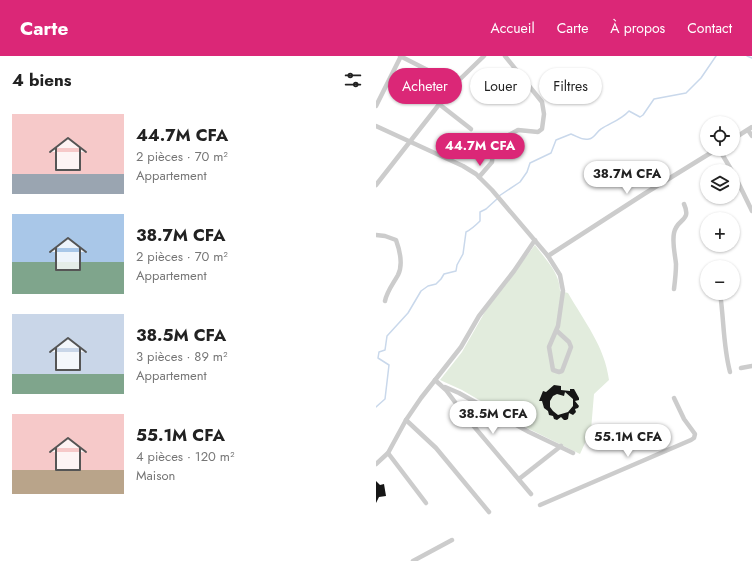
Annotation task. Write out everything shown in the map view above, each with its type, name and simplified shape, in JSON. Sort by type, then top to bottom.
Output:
[{"type":"street","points":[[376,106],[400,56],[424,68]]},
{"type":"street","points":[[462,77],[484,56]]},
{"type":"street","points":[[479,177],[492,162],[493,147],[496,142],[518,130],[538,132],[542,129],[544,114],[542,102],[505,56]]},
{"type":"street","points":[[376,186],[439,104],[471,129]]},
{"type":"street","points":[[376,126],[463,166],[479,177],[535,240],[548,256],[560,275],[563,286],[563,302],[557,331],[551,342],[550,352],[553,370],[559,372],[562,371],[571,347],[569,342],[557,331]]},
{"type":"street","points":[[740,135],[750,129],[752,136]]},
{"type":"street","points":[[548,256],[644,194],[706,156]]},
{"type":"street","points":[[740,186],[752,211]]},
{"type":"street","points":[[674,289],[676,266],[673,237],[676,227],[687,214],[684,204]]},
{"type":"street","points":[[376,235],[385,236],[396,240],[400,258],[399,274],[388,290],[385,301]]},
{"type":"street","points":[[376,464],[388,453],[406,420],[461,347],[479,316],[514,271],[535,240]]},
{"type":"street","points":[[721,300],[726,352],[730,372]]},
{"type":"street","points":[[740,368],[752,366]]},
{"type":"street","points":[[435,380],[443,386],[459,393],[529,432],[573,453]]},
{"type":"street","points":[[443,386],[466,417],[531,494]]},
{"type":"street","points":[[540,505],[691,440],[694,434],[684,419],[674,398]]},
{"type":"street","points":[[406,420],[436,448],[489,512]]},
{"type":"street","points":[[519,479],[561,446]]},
{"type":"street","points":[[388,453],[426,502]]},
{"type":"street","points":[[413,561],[452,540]]},
{"type":"green space","points":[[535,245],[555,272],[558,278],[560,291],[568,293],[587,324],[603,356],[607,368],[609,380],[594,394],[591,430],[580,454],[527,428],[462,390],[440,380],[462,352],[486,310]]},
{"type":"building","points":[[554,385],[561,386],[561,390],[570,391],[570,389],[574,389],[579,398],[579,400],[575,401],[579,406],[575,409],[576,412],[573,415],[569,413],[568,419],[566,420],[561,417],[557,420],[554,419],[553,416],[549,415],[548,411],[544,408],[542,401],[539,401],[543,391],[546,392]],"holes":[[[565,392],[573,399],[573,406],[568,412],[558,415],[550,407],[550,401],[553,396],[557,394],[564,396]]]},
{"type":"building","points":[[376,481],[380,485],[384,484],[386,496],[379,497],[376,503]]},
{"type":"waterway","points":[[499,196],[520,182],[527,172],[530,163],[551,153],[556,140],[571,134],[584,139],[591,138],[601,129],[619,119],[629,111],[640,117],[654,99],[686,93],[701,78],[716,56]]},
{"type":"waterway","points":[[747,56],[752,58]]},
{"type":"waterway","points":[[376,407],[385,399],[389,365],[378,358],[379,352],[385,350],[387,336],[408,313],[421,291],[428,286],[436,284],[444,274],[456,271],[457,265],[463,254],[466,232],[480,221],[480,212],[486,209],[497,199]]}]
